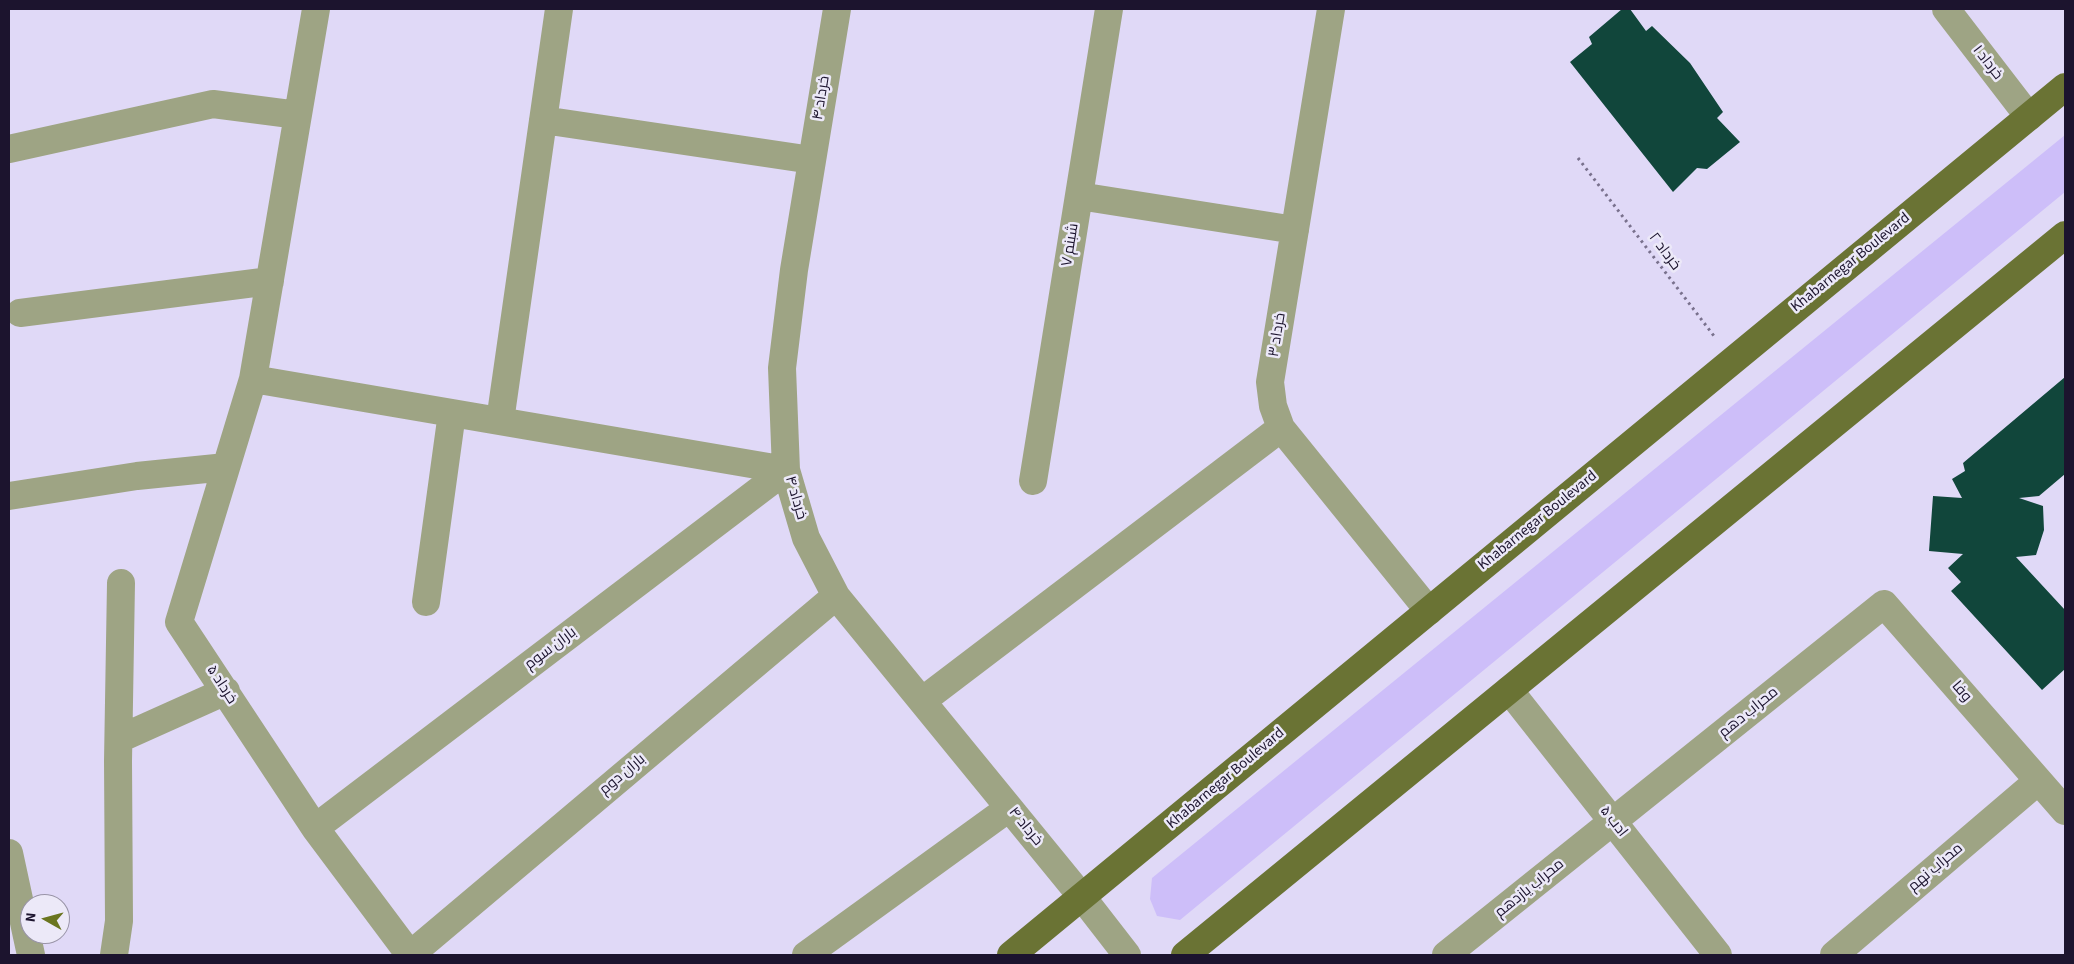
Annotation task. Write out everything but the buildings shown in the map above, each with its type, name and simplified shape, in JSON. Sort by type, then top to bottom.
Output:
[{"type":"main road","name":"Khabarnegar Boulevard","points":[[1012,955],[2065,87]]},
{"type":"main road","points":[[1185,955],[2065,235]]},
{"type":"street","name":"خرداد ۵","points":[[316,9],[253,379],[179,622],[315,828],[410,955]]},
{"type":"street","points":[[500,421],[559,9]]},
{"type":"street","name":"خرداد ۴","points":[[837,9],[794,270],[782,368],[786,470],[806,538],[836,596],[1082,897],[1127,955]]},
{"type":"street","name":"شبنم ۷","points":[[1033,481],[1109,9]]},
{"type":"street","name":"خرداد ۳","points":[[1331,9],[1270,382],[1273,406],[1281,428],[1429,611]]},
{"type":"street","name":"خرداد ۱","points":[[1946,9],[2029,117]]},
{"type":"street","points":[[9,148],[213,104],[298,115]]},
{"type":"street","points":[[543,120],[812,160]]},
{"type":"street","points":[[1079,196],[1295,230]]},
{"type":"street","points":[[20,313],[270,281]]},
{"type":"street","points":[[253,379],[786,470]]},
{"type":"street","points":[[426,602],[452,413]]},
{"type":"street","points":[[922,701],[1281,428]]},
{"type":"street","points":[[9,496],[137,476],[226,467]]},
{"type":"street","name":"باران سوم","points":[[315,828],[786,470]]},
{"type":"street","points":[[114,955],[119,921],[118,739],[121,583]]},
{"type":"street","name":"باران دوم","points":[[410,955],[836,596]]},
{"type":"street","name":"وفا","points":[[1884,604],[2065,811]]},
{"type":"street","name":"محراب دهم","points":[[1613,822],[1884,604]]},
{"type":"street","name":"ادب ۵","points":[[1509,690],[1718,955]]},
{"type":"street","points":[[118,739],[226,691]]},
{"type":"street","name":"محراب نهم","points":[[1834,955],[2038,781]]},
{"type":"street","points":[[806,955],[1009,808]]},
{"type":"street","name":"محراب یازدهم","points":[[1446,955],[1613,822]]},
{"type":"street","points":[[9,853],[31,955]]},
{"type":"path","name":"خرداد ۲","points":[[1578,158],[1733,360]]},
{"type":"shaded area","points":[[2065,135],[2065,192],[1180,920],[1157,916],[1150,899],[1152,878]]}]
